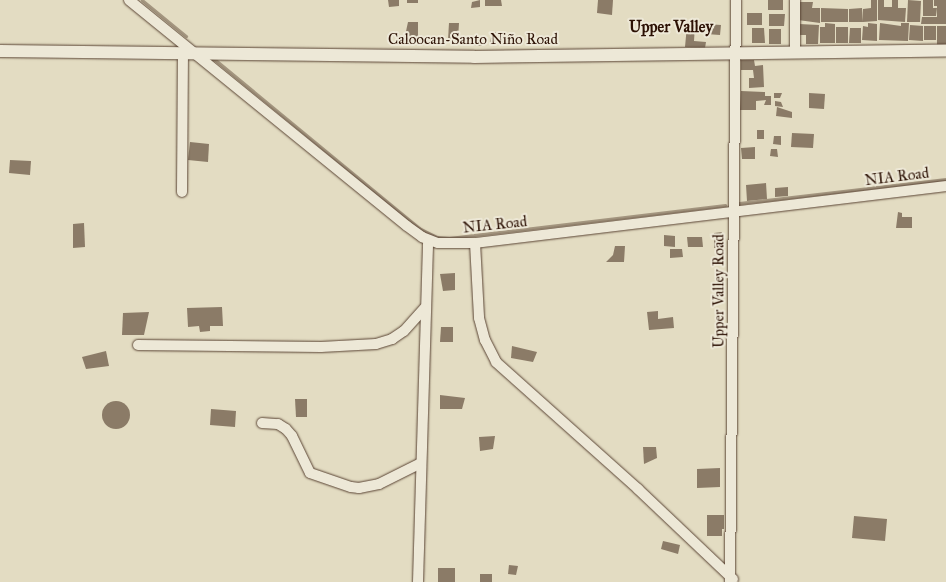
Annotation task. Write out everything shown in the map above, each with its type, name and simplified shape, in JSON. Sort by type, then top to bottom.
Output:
[{"type":"street","name":"NIA Road","points":[[129,0],[187,52],[406,226],[428,240],[438,243],[475,243],[946,186]]},
{"type":"street","name":"Upper Valley Road","points":[[732,580],[736,0]]},
{"type":"street","points":[[795,0],[795,51]]},
{"type":"street","name":"Caloocan-Santo Niño Road","points":[[0,50],[465,57],[946,50]]},
{"type":"street","points":[[182,192],[187,52]]},
{"type":"street","points":[[418,582],[421,463],[426,378],[425,308],[428,240]]},
{"type":"street","points":[[475,243],[479,318],[485,340],[496,362],[638,489],[732,580]]},
{"type":"street","points":[[138,345],[329,347],[376,344],[392,339],[404,331],[425,308]]},
{"type":"street","points":[[262,423],[272,422],[286,429],[292,436],[310,473],[351,487],[364,488],[379,484],[421,463]]},
{"type":"building","points":[[388,0],[399,0],[399,6],[389,7]]},
{"type":"building","points":[[407,0],[418,0],[418,3],[407,3]]},
{"type":"building","points":[[480,0],[480,7],[471,8],[472,2]]},
{"type":"building","points":[[485,0],[501,0],[502,6],[485,6]]},
{"type":"building","points":[[598,0],[613,0],[612,15],[597,13]]},
{"type":"building","points":[[768,0],[783,0],[783,10],[768,10]]},
{"type":"building","points":[[871,0],[877,0],[877,21],[863,22],[863,9],[871,8]]},
{"type":"building","points":[[878,0],[884,0],[884,7],[892,7],[892,0],[898,0],[898,8],[906,8],[905,22],[878,20]]},
{"type":"building","points":[[908,0],[921,1],[920,22],[907,22]]},
{"type":"building","points":[[923,0],[933,0],[933,8],[937,8],[936,16],[923,16]]},
{"type":"building","points":[[934,0],[946,0],[946,24],[921,24],[922,17],[937,17],[937,6],[934,6]]},
{"type":"building","points":[[799,2],[813,2],[812,8],[820,8],[820,23],[798,20]]},
{"type":"building","points":[[821,8],[848,9],[848,22],[821,22]]},
{"type":"building","points":[[862,8],[863,22],[849,22],[849,9]]},
{"type":"building","points":[[747,13],[762,13],[762,25],[747,25]]},
{"type":"building","points":[[769,14],[785,14],[784,26],[769,26]]},
{"type":"building","points":[[408,22],[418,22],[418,39],[405,36]]},
{"type":"building","points":[[449,23],[459,23],[458,40],[448,40]]},
{"type":"building","points":[[825,23],[835,24],[835,43],[820,43],[820,27],[825,27]]},
{"type":"building","points":[[868,23],[877,24],[877,41],[862,40],[863,26],[868,27]]},
{"type":"building","points":[[880,23],[901,26],[901,23],[909,23],[908,41],[879,40]]},
{"type":"building","points":[[706,24],[721,25],[720,35],[706,34]]},
{"type":"building","points":[[799,24],[819,25],[818,44],[806,44],[806,35],[799,35]]},
{"type":"building","points":[[687,25],[695,25],[694,41],[706,42],[705,48],[685,47]]},
{"type":"building","points":[[910,25],[923,26],[923,41],[909,40]]},
{"type":"building","points":[[924,26],[936,26],[936,40],[924,40]]},
{"type":"building","points":[[937,26],[946,26],[946,45],[937,45]]},
{"type":"building","points":[[836,27],[848,27],[848,43],[836,43]]},
{"type":"building","points":[[752,28],[764,28],[765,43],[752,43]]},
{"type":"building","points":[[850,28],[861,28],[861,43],[849,43]]},
{"type":"building","points":[[769,29],[781,29],[781,44],[769,44]]},
{"type":"building","points":[[492,32],[503,33],[501,44],[490,43]]},
{"type":"building","points":[[471,38],[482,39],[482,46],[471,45]]},
{"type":"building","points":[[741,60],[754,60],[755,66],[763,65],[764,87],[749,88],[749,78],[754,78],[753,70],[741,70]]},
{"type":"building","points":[[741,91],[765,92],[765,96],[771,96],[771,105],[764,105],[766,100],[756,101],[756,110],[740,110]]},
{"type":"building","points":[[774,93],[782,93],[780,98],[774,98]]},
{"type":"building","points":[[809,93],[825,94],[824,109],[809,108]]},
{"type":"building","points":[[775,101],[781,102],[783,107],[775,106]]},
{"type":"building","points":[[777,107],[792,112],[792,118],[776,116]]},
{"type":"building","points":[[757,130],[764,130],[764,139],[757,139]]},
{"type":"building","points":[[792,133],[814,134],[813,148],[791,147]]},
{"type":"building","points":[[774,136],[781,136],[781,145],[773,144]]},
{"type":"building","points":[[190,142],[209,144],[208,162],[188,160]]},
{"type":"building","points":[[755,147],[755,159],[742,159],[741,148]]},
{"type":"building","points":[[771,149],[777,149],[778,157],[770,156]]},
{"type":"building","points":[[10,160],[31,161],[30,175],[9,173]]},
{"type":"building","points":[[766,183],[767,199],[747,201],[746,185]]},
{"type":"building","points":[[788,187],[788,196],[775,197],[775,188]]},
{"type":"building","points":[[898,212],[902,213],[902,217],[912,217],[912,228],[896,228]]},
{"type":"building","points":[[84,223],[85,247],[73,248],[73,224]]},
{"type":"building","points":[[722,232],[723,247],[714,248],[714,233]]},
{"type":"building","points":[[664,235],[675,236],[675,247],[664,246]]},
{"type":"building","points":[[687,237],[702,237],[703,247],[688,247]]},
{"type":"building","points":[[615,246],[625,246],[624,262],[606,262],[613,255]]},
{"type":"building","points":[[670,249],[682,249],[683,257],[670,258]]},
{"type":"building","points":[[455,273],[455,290],[443,291],[440,274]]},
{"type":"building","points":[[222,307],[223,326],[210,326],[210,331],[200,332],[199,326],[188,327],[187,308]]},
{"type":"building","points":[[658,311],[658,319],[673,317],[674,328],[649,330],[647,312]]},
{"type":"building","points":[[149,312],[144,335],[122,335],[123,313]]},
{"type":"building","points":[[441,327],[453,327],[453,342],[440,342]]},
{"type":"building","points":[[512,346],[537,352],[533,362],[511,358]]},
{"type":"building","points":[[106,351],[109,366],[86,369],[82,357]]},
{"type":"building","points":[[440,395],[465,398],[462,409],[440,409]]},
{"type":"building","points":[[295,399],[307,399],[307,417],[296,417]]},
{"type":"building","points":[[116,401],[126,405],[130,415],[126,425],[116,429],[106,425],[102,415],[106,405]]},
{"type":"building","points":[[211,409],[236,411],[235,427],[210,425]]},
{"type":"building","points":[[495,436],[493,449],[480,451],[479,437]]},
{"type":"building","points":[[643,447],[656,447],[657,458],[644,464]]},
{"type":"building","points":[[720,468],[720,487],[697,488],[697,469]]},
{"type":"building","points":[[707,515],[724,515],[722,536],[707,536]]},
{"type":"building","points":[[854,516],[887,519],[885,541],[852,538]]},
{"type":"building","points":[[663,541],[680,545],[678,554],[661,549]]},
{"type":"building","points":[[509,565],[518,566],[516,575],[508,574]]},
{"type":"building","points":[[438,568],[455,568],[455,582],[438,582]]},
{"type":"building","points":[[480,574],[492,574],[492,582],[480,582]]},
{"type":"waterway","points":[[142,0],[186,36]]},
{"type":"waterway","points":[[213,58],[419,228],[437,237],[449,238],[725,205]]},
{"type":"waterway","points":[[739,203],[946,179]]},
{"type":"district","name":"Upper Valley","points":[[671,27]]}]
